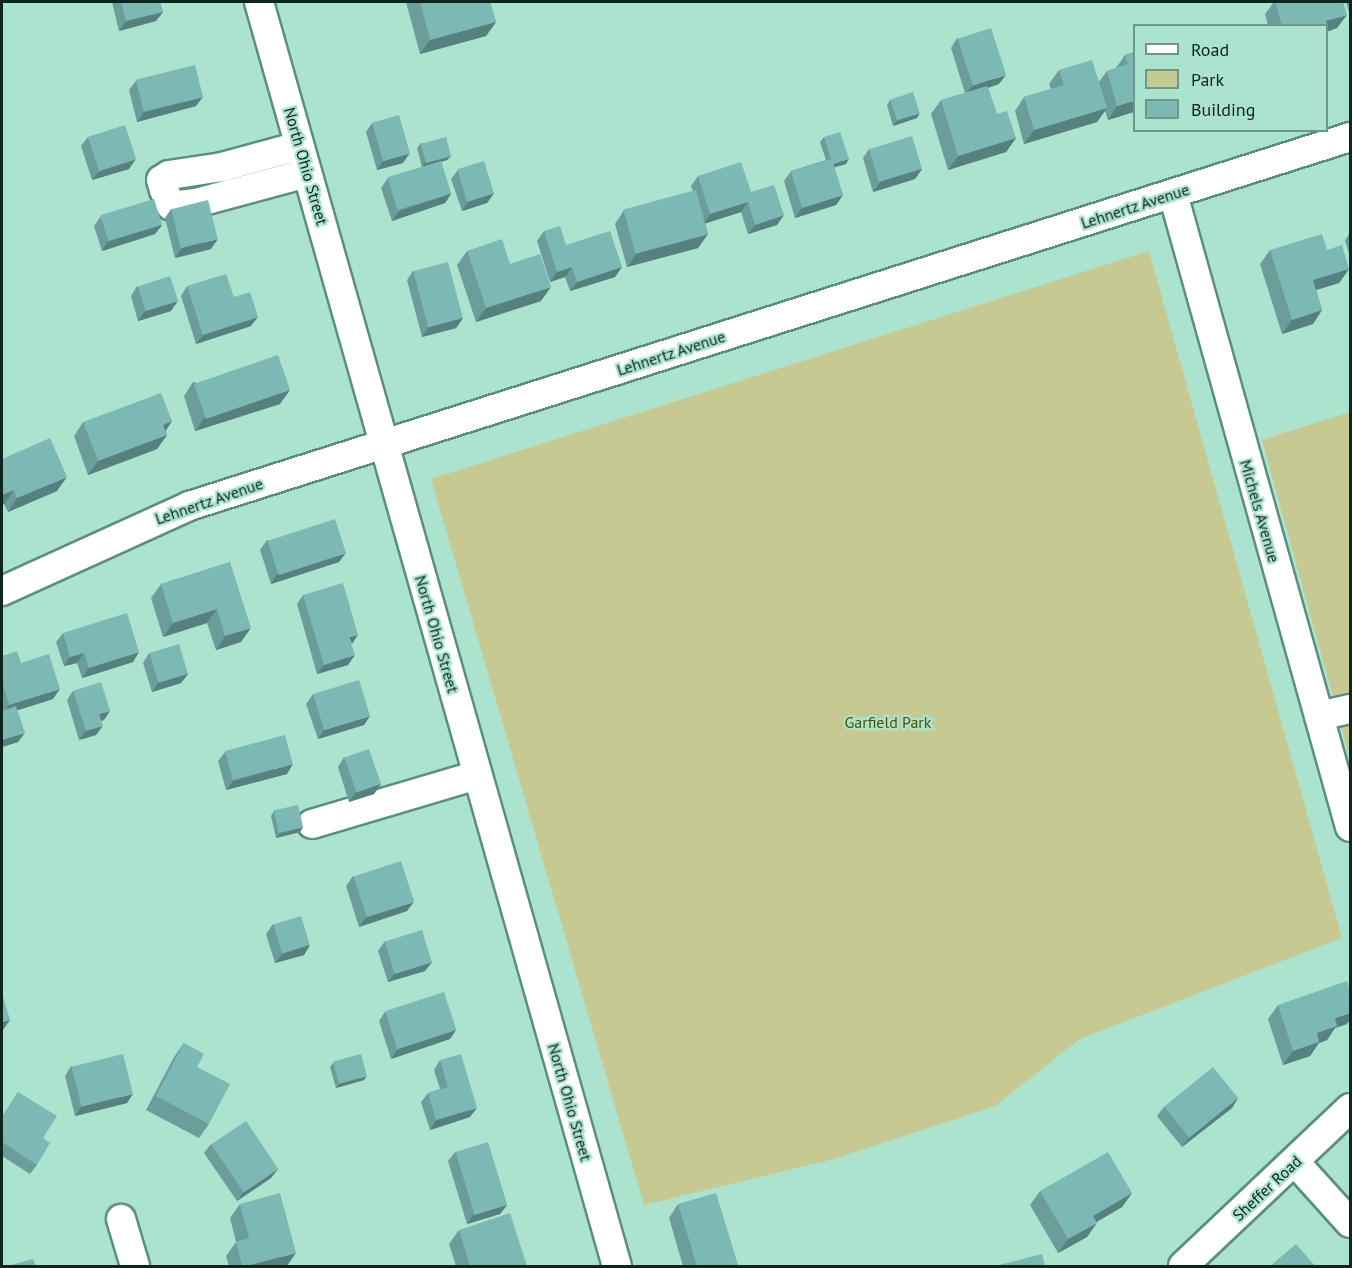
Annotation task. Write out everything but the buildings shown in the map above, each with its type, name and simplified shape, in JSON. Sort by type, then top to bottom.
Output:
[{"type":"street","name":"North Ohio Street","points":[[259,2],[617,1266]]},
{"type":"street","name":"Lehnertz Avenue","points":[[2,591],[70,563],[162,516],[1350,137]]},
{"type":"street","points":[[299,146],[222,168],[169,175],[161,180],[171,206],[196,203],[307,173]]},
{"type":"street","name":"Michels Avenue","points":[[1173,194],[1350,827]]},
{"type":"street","points":[[1319,716],[1350,709]]},
{"type":"street","points":[[312,824],[477,774]]},
{"type":"street","name":"Sheffer Road","points":[[1183,1266],[1350,1108]]},
{"type":"street","points":[[1295,1162],[1350,1223]]},
{"type":"street","points":[[121,1219],[135,1266]]},
{"type":"green space","name":"Garfield Park","points":[[1149,251],[1342,938],[1080,1039],[995,1106],[834,1159],[644,1205],[431,479]]},
{"type":"green space","points":[[1350,412],[1350,759],[1262,440]]}]
